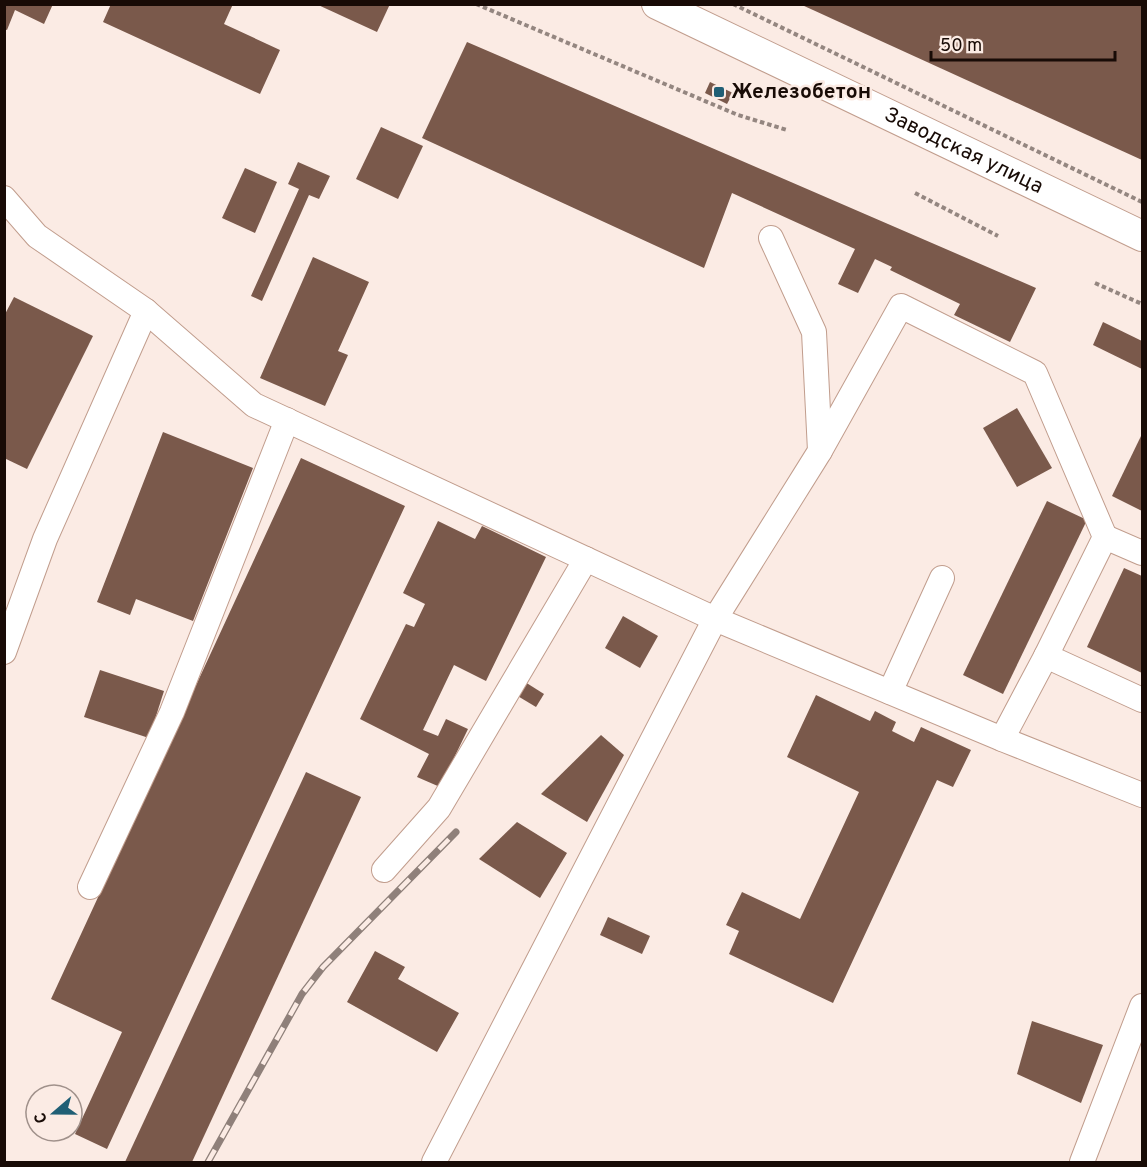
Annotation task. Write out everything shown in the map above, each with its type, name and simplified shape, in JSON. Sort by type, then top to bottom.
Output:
[{"type":"main road","name":"Заводская улица","points":[[657,4],[1143,236]]},
{"type":"lane","points":[[4,198],[38,236],[146,311],[254,405],[715,619],[1002,739],[1143,795]]},
{"type":"lane","points":[[771,238],[814,332],[820,451]]},
{"type":"lane","points":[[434,1162],[715,619],[820,451],[901,306],[1035,373],[1105,537],[1143,553]]},
{"type":"lane","points":[[4,652],[45,539],[146,311]]},
{"type":"lane","points":[[90,887],[172,712],[287,420]]},
{"type":"lane","points":[[1002,739],[1105,537]]},
{"type":"lane","points":[[384,870],[439,808],[586,559]]},
{"type":"lane","points":[[890,692],[942,578]]},
{"type":"lane","points":[[1046,656],[1143,700]]},
{"type":"lane","points":[[1082,1162],[1143,1006]]},
{"type":"path","points":[[476,4],[738,116],[787,130]]},
{"type":"path","points":[[733,4],[1143,202]]},
{"type":"path","points":[[915,193],[998,236]]},
{"type":"path","points":[[1095,283],[1143,304]]},
{"type":"building","points":[[4,4],[53,4],[44,24],[15,10],[7,30],[4,29]]},
{"type":"building","points":[[111,4],[233,4],[224,24],[280,50],[260,94],[103,22]]},
{"type":"building","points":[[316,4],[390,4],[377,32]]},
{"type":"building","points":[[802,5],[1142,5],[1142,160]]},
{"type":"building","points":[[467,42],[1036,288],[1010,342],[954,315],[960,304],[890,270],[892,267],[875,259],[858,293],[838,284],[855,249],[732,193],[704,268],[422,138]]},
{"type":"building","points":[[710,82],[733,93],[727,104],[705,93]]},
{"type":"building","points":[[381,127],[423,146],[398,199],[356,179]]},
{"type":"building","points":[[298,162],[330,176],[319,199],[309,195],[262,301],[251,296],[299,189],[288,184]]},
{"type":"building","points":[[245,168],[277,182],[255,233],[222,218]]},
{"type":"building","points":[[313,257],[369,282],[338,351],[348,355],[325,406],[260,378]]},
{"type":"building","points":[[14,297],[93,336],[27,469],[4,458],[4,316]]},
{"type":"building","points":[[1103,322],[1142,341],[1142,369],[1093,345]]},
{"type":"building","points":[[1017,408],[1052,468],[1017,487],[983,428]]},
{"type":"building","points":[[163,432],[253,468],[193,621],[136,599],[130,615],[97,602]]},
{"type":"building","points":[[1142,437],[1142,511],[1112,496]]},
{"type":"building","points":[[301,458],[405,506],[107,1149],[84,1138],[84,1114],[122,1032],[51,999]]},
{"type":"building","points":[[1047,501],[1087,520],[1003,694],[963,675]]},
{"type":"building","points":[[438,521],[475,539],[482,526],[546,557],[486,681],[454,665],[423,730],[438,736],[446,719],[468,729],[440,787],[417,777],[429,754],[360,719],[406,624],[414,627],[425,604],[403,593]]},
{"type":"building","points":[[1124,568],[1142,576],[1142,673],[1087,647]]},
{"type":"building","points":[[623,616],[658,636],[640,668],[605,648]]},
{"type":"building","points":[[100,670],[164,691],[149,738],[84,717]]},
{"type":"building","points":[[525,682],[544,694],[536,707],[516,695]]},
{"type":"building","points":[[816,695],[870,721],[875,711],[896,722],[892,731],[914,742],[921,727],[971,750],[953,787],[937,780],[833,1003],[729,954],[739,931],[726,925],[742,892],[800,919],[859,792],[787,757]]},
{"type":"building","points":[[601,735],[624,755],[587,822],[541,794]]},
{"type":"building","points":[[306,772],[361,797],[192,1162],[125,1162]]},
{"type":"building","points":[[517,822],[567,853],[540,898],[479,859]]},
{"type":"building","points":[[608,917],[650,936],[642,954],[600,935]]},
{"type":"building","points":[[375,951],[405,967],[398,979],[459,1013],[437,1052],[347,1002]]},
{"type":"building","points":[[1032,1021],[1103,1045],[1081,1103],[1017,1074]]},
{"type":"railway","points":[[208,1162],[302,994],[323,967],[456,832]]},
{"type":"place","name":"Железобетон","points":[[719,92]]}]
